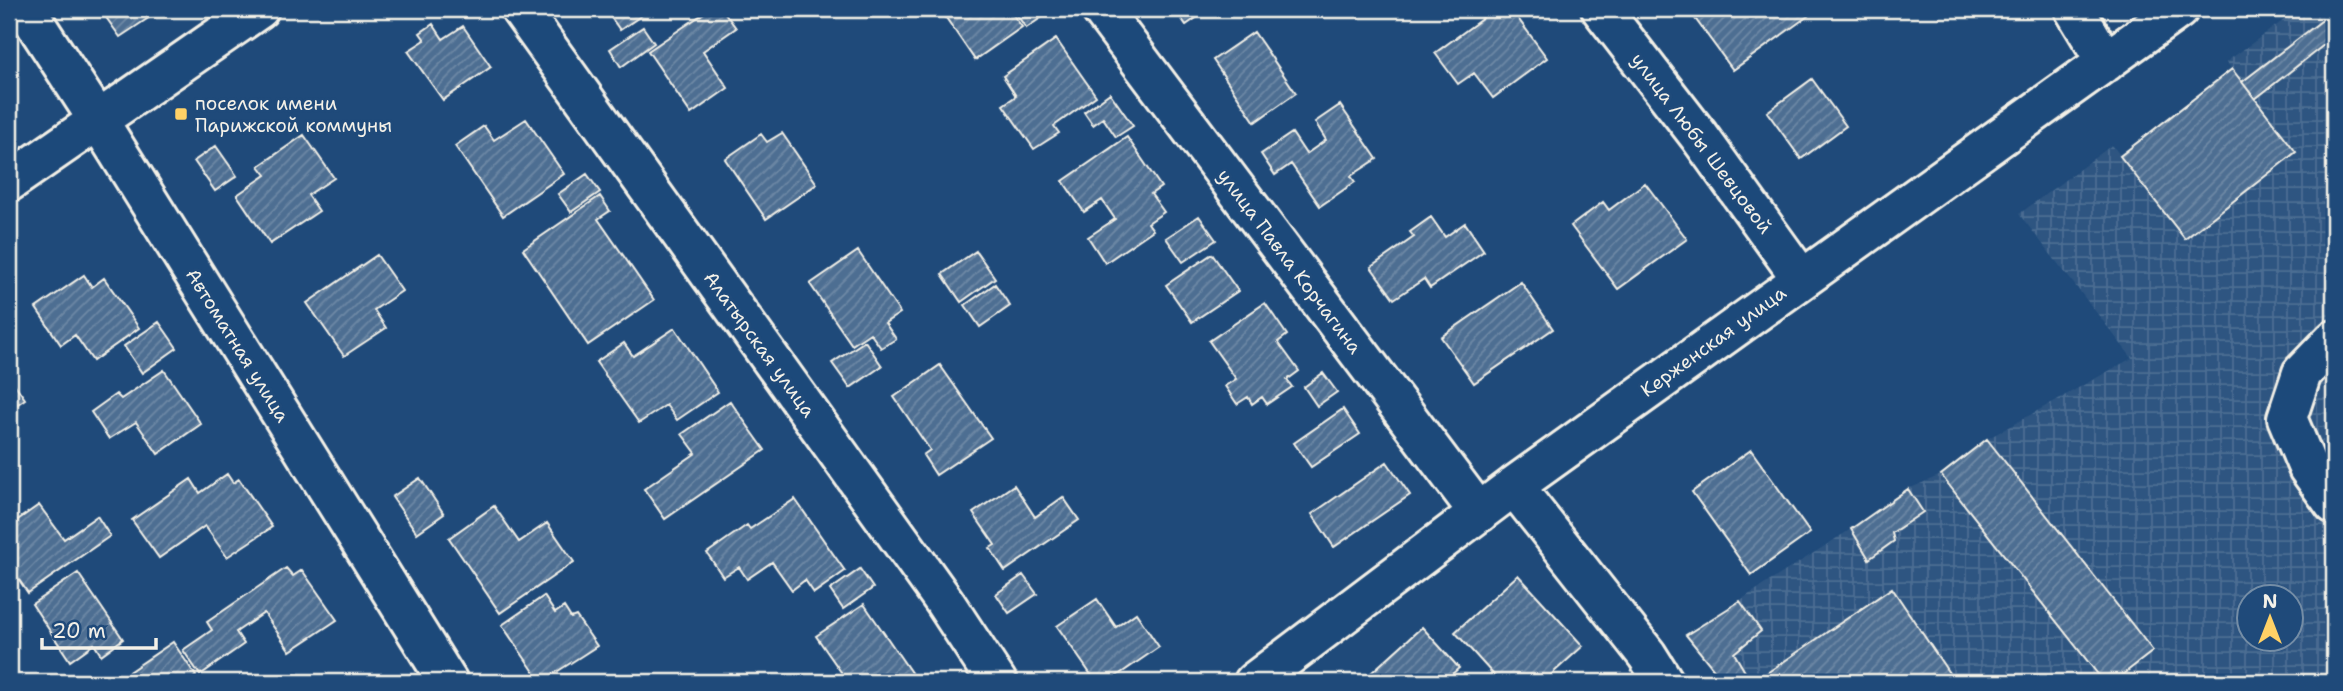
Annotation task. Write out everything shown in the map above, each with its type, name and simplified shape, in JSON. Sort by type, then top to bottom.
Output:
[{"type":"street","name":"Автоматная улица","points":[[26,9],[448,682]]},
{"type":"street","points":[[9,182],[259,9]]},
{"type":"street","name":"Алатырская улица","points":[[520,9],[944,601],[997,682]]},
{"type":"street","name":"улица Павла Корчагина","points":[[1101,9],[1479,513]]},
{"type":"street","name":"улица Любы Шевцовой","points":[[1601,9],[1699,136],[1801,278]]},
{"type":"street","points":[[2074,9],[2106,61]]},
{"type":"street","name":"Керженская улица","points":[[1254,682],[1514,486],[2179,9]]},
{"type":"street","points":[[2334,340],[2302,373],[2287,418],[2308,468],[2334,504]]},
{"type":"street","points":[[1514,486],[1647,655],[1664,682]]},
{"type":"shaded area","points":[[2299,9],[2334,9],[2334,682],[1724,682],[1686,635],[1851,529],[1908,489],[1941,475],[1987,439],[2132,358],[2019,214],[2112,145],[2121,156],[2232,69],[2226,62]]},
{"type":"building","points":[[100,9],[162,9],[120,37]]},
{"type":"building","points":[[605,9],[651,9],[620,30]]},
{"type":"building","points":[[710,9],[722,9],[736,28],[703,51],[728,88],[691,114],[648,51]]},
{"type":"building","points":[[940,9],[1016,9],[1011,12],[1022,27],[975,60]]},
{"type":"building","points":[[1025,9],[1051,11],[1026,28],[1017,15]]},
{"type":"building","points":[[1175,9],[1209,9],[1186,25]]},
{"type":"building","points":[[1476,9],[1511,9],[1547,58],[1493,98],[1474,73],[1458,84],[1435,53],[1483,18]]},
{"type":"building","points":[[1688,9],[1803,9],[1808,16],[1733,70]]},
{"type":"building","points":[[2334,11],[2334,37],[2255,99],[2242,82]]},
{"type":"building","points":[[433,24],[443,39],[463,26],[491,67],[443,100],[408,51],[425,40],[420,33]]},
{"type":"building","points":[[643,27],[654,43],[621,67],[610,49]]},
{"type":"building","points":[[1254,32],[1296,93],[1255,122],[1213,60]]},
{"type":"building","points":[[1056,39],[1096,96],[1054,126],[1059,133],[1034,149],[1003,105],[1016,96],[1003,76]]},
{"type":"building","points":[[2232,69],[2296,152],[2185,239],[2120,156]]},
{"type":"building","points":[[1812,79],[1846,126],[1801,159],[1767,112]]},
{"type":"building","points":[[1110,93],[1133,126],[1116,137],[1103,118],[1093,125],[1084,112]]},
{"type":"building","points":[[1340,105],[1377,159],[1351,176],[1355,182],[1320,206],[1291,164],[1275,175],[1261,154],[1292,133],[1306,154],[1326,140],[1315,122]]},
{"type":"building","points":[[526,119],[564,174],[503,216],[455,146],[484,126],[494,140]]},
{"type":"building","points":[[782,133],[817,184],[766,219],[725,159],[761,134],[767,142]]},
{"type":"building","points":[[304,135],[334,178],[308,195],[319,211],[270,244],[237,195],[266,175],[259,166]]},
{"type":"building","points":[[1127,137],[1161,187],[1151,194],[1164,212],[1148,223],[1153,230],[1105,263],[1088,237],[1115,219],[1102,200],[1084,212],[1063,181]]},
{"type":"building","points":[[216,146],[237,176],[215,191],[194,161]]},
{"type":"building","points":[[587,174],[600,192],[571,212],[558,194]]},
{"type":"building","points":[[1645,183],[1687,239],[1618,289],[1571,226],[1603,202],[1609,210]]},
{"type":"building","points":[[600,196],[610,211],[598,219],[654,300],[588,345],[523,249]]},
{"type":"building","points":[[1199,216],[1216,240],[1183,262],[1166,238]]},
{"type":"building","points":[[1431,217],[1445,237],[1465,223],[1484,251],[1430,288],[1424,279],[1394,299],[1371,267],[1414,237],[1410,232]]},
{"type":"building","points":[[858,251],[900,313],[885,323],[896,339],[881,348],[870,333],[852,345],[810,284]]},
{"type":"building","points":[[976,251],[995,278],[961,302],[942,274]]},
{"type":"building","points":[[1212,254],[1238,291],[1192,322],[1166,285]]},
{"type":"building","points":[[377,255],[402,291],[374,310],[386,328],[344,356],[307,303]]},
{"type":"building","points":[[84,275],[92,287],[104,278],[139,328],[93,361],[75,335],[61,345],[36,308]]},
{"type":"building","points":[[1521,282],[1553,329],[1474,383],[1441,337]]},
{"type":"building","points":[[995,284],[1010,306],[980,327],[965,305]]},
{"type":"building","points":[[1265,303],[1287,335],[1278,342],[1299,371],[1287,380],[1292,387],[1267,404],[1262,397],[1252,404],[1248,397],[1237,404],[1225,386],[1236,379],[1209,341]]},
{"type":"building","points":[[159,322],[177,348],[142,373],[124,346]]},
{"type":"building","points":[[675,328],[718,392],[677,420],[666,405],[639,423],[596,362],[624,343],[633,356]]},
{"type":"building","points":[[865,341],[882,366],[850,388],[832,363]]},
{"type":"building","points":[[940,365],[991,438],[936,475],[923,455],[930,450],[894,397]]},
{"type":"building","points":[[164,370],[201,424],[158,454],[136,422],[109,439],[91,412],[116,394],[121,399]]},
{"type":"building","points":[[1323,373],[1337,392],[1317,406],[1304,387]]},
{"type":"building","points":[[9,376],[25,399],[9,410]]},
{"type":"building","points":[[730,401],[765,450],[665,519],[644,489],[696,453],[682,434]]},
{"type":"building","points":[[1343,409],[1360,434],[1311,467],[1294,443]]},
{"type":"building","points":[[1987,439],[2153,651],[2113,682],[2104,682],[1941,475]]},
{"type":"building","points":[[1751,450],[1810,533],[1751,575],[1692,492]]},
{"type":"building","points":[[1387,462],[1410,495],[1334,547],[1312,514]]},
{"type":"building","points":[[227,474],[233,483],[239,479],[272,527],[227,557],[205,526],[159,558],[132,520],[191,479],[200,493]]},
{"type":"building","points":[[420,478],[444,514],[417,533],[392,497]]},
{"type":"building","points":[[1014,485],[1035,517],[1063,497],[1079,520],[1005,571],[990,548],[995,545],[973,513]]},
{"type":"building","points":[[1908,489],[1923,512],[1892,533],[1894,541],[1869,559],[1851,529]]},
{"type":"building","points":[[795,499],[845,571],[814,593],[805,580],[792,590],[772,562],[747,579],[739,567],[723,577],[707,553],[747,525],[750,529]]},
{"type":"building","points":[[39,505],[64,539],[97,516],[110,536],[28,593],[9,565],[9,526]]},
{"type":"building","points":[[494,506],[519,542],[547,523],[574,562],[500,613],[449,538]]},
{"type":"building","points":[[286,568],[293,576],[302,570],[337,620],[290,651],[264,613],[236,632],[244,644],[200,675],[183,650],[212,630],[207,622]]},
{"type":"building","points":[[860,569],[873,588],[843,609],[830,590]]},
{"type":"building","points":[[78,573],[123,639],[101,655],[94,644],[70,661],[32,604]]},
{"type":"building","points":[[1023,575],[1037,594],[1009,613],[996,594]]},
{"type":"building","points":[[1518,575],[1583,646],[1543,682],[1500,682],[1455,632]]},
{"type":"building","points":[[1892,588],[1955,682],[1765,682],[1761,677]]},
{"type":"building","points":[[544,596],[555,613],[564,607],[571,618],[576,616],[597,646],[541,682],[502,625]]},
{"type":"building","points":[[1097,599],[1116,627],[1136,613],[1159,647],[1108,682],[1096,682],[1057,626]]},
{"type":"building","points":[[1740,601],[1761,631],[1734,653],[1751,682],[1724,682],[1686,635]]},
{"type":"building","points":[[864,604],[914,677],[906,682],[848,682],[816,636]]},
{"type":"building","points":[[1422,627],[1459,668],[1443,682],[1361,682]]},
{"type":"building","points":[[173,642],[196,676],[188,682],[114,682]]},
{"type":"place","name":"поселок имени Парижской коммуны","points":[[181,114]]}]
